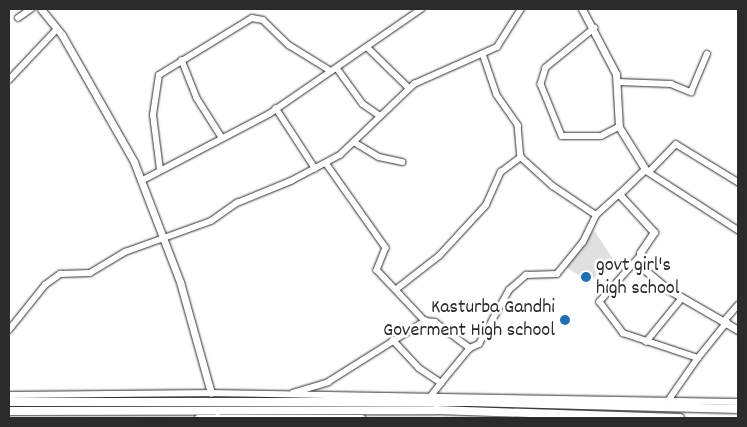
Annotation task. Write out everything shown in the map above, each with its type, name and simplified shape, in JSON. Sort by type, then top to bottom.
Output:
[{"type":"highway","points":[[9,402],[469,402],[738,409]]},
{"type":"highway","points":[[9,411],[436,410],[680,418]]},
{"type":"main road","points":[[41,9],[57,29],[119,132],[141,181],[161,238],[180,282],[211,393]]},
{"type":"main road","points":[[582,9],[595,28],[618,82],[619,127],[647,170],[619,194],[654,232],[638,258],[642,270],[682,298],[726,321],[738,330]]},
{"type":"street","points":[[18,18],[31,9]]},
{"type":"street","points":[[141,181],[221,136],[276,108],[421,9]]},
{"type":"street","points":[[9,330],[45,285],[60,274],[90,273],[161,238],[211,221],[246,198],[326,163],[354,142],[409,88],[436,71],[496,48],[521,9]]},
{"type":"street","points":[[160,170],[154,115],[159,75],[252,18],[263,20],[289,45],[334,70],[363,104],[380,116]]},
{"type":"street","points":[[595,28],[546,68],[540,84],[562,136],[601,136],[619,127]]},
{"type":"street","points":[[9,80],[57,29]]},
{"type":"street","points":[[367,47],[409,88]]},
{"type":"street","points":[[483,54],[497,95],[518,125],[521,157],[553,186],[596,215]]},
{"type":"street","points":[[618,82],[671,84],[689,92],[707,54]]},
{"type":"street","points":[[182,60],[197,98],[221,136]]},
{"type":"street","points":[[276,108],[315,168]]},
{"type":"street","points":[[354,142],[379,157],[402,162]]},
{"type":"street","points":[[738,182],[676,144],[647,170],[738,230]]},
{"type":"street","points":[[398,288],[439,256],[486,205],[501,172],[521,157]]},
{"type":"street","points":[[326,163],[386,248],[376,266],[398,288],[425,322]]},
{"type":"street","points":[[431,396],[470,348],[483,339],[500,302],[520,279],[551,276],[563,268],[596,215],[619,194]]},
{"type":"street","points":[[638,258],[600,302],[623,333],[698,358]]},
{"type":"street","points":[[646,342],[682,298]]},
{"type":"street","points":[[668,401],[738,305]]},
{"type":"street","points":[[289,394],[328,382],[393,340],[425,322],[435,322],[470,348]]},
{"type":"street","points":[[393,340],[419,368],[441,382]]},
{"type":"street","points":[[9,395],[211,393],[738,402]]},
{"type":"street","points":[[198,418],[362,418]]},
{"type":"shaded area","points":[[594,230],[613,259],[590,282],[566,267]]},
{"type":"place","name":"govt girl's high school","points":[[586,277]]},
{"type":"place","name":"Kasturba Gandhi Goverment High school","points":[[565,320]]}]
